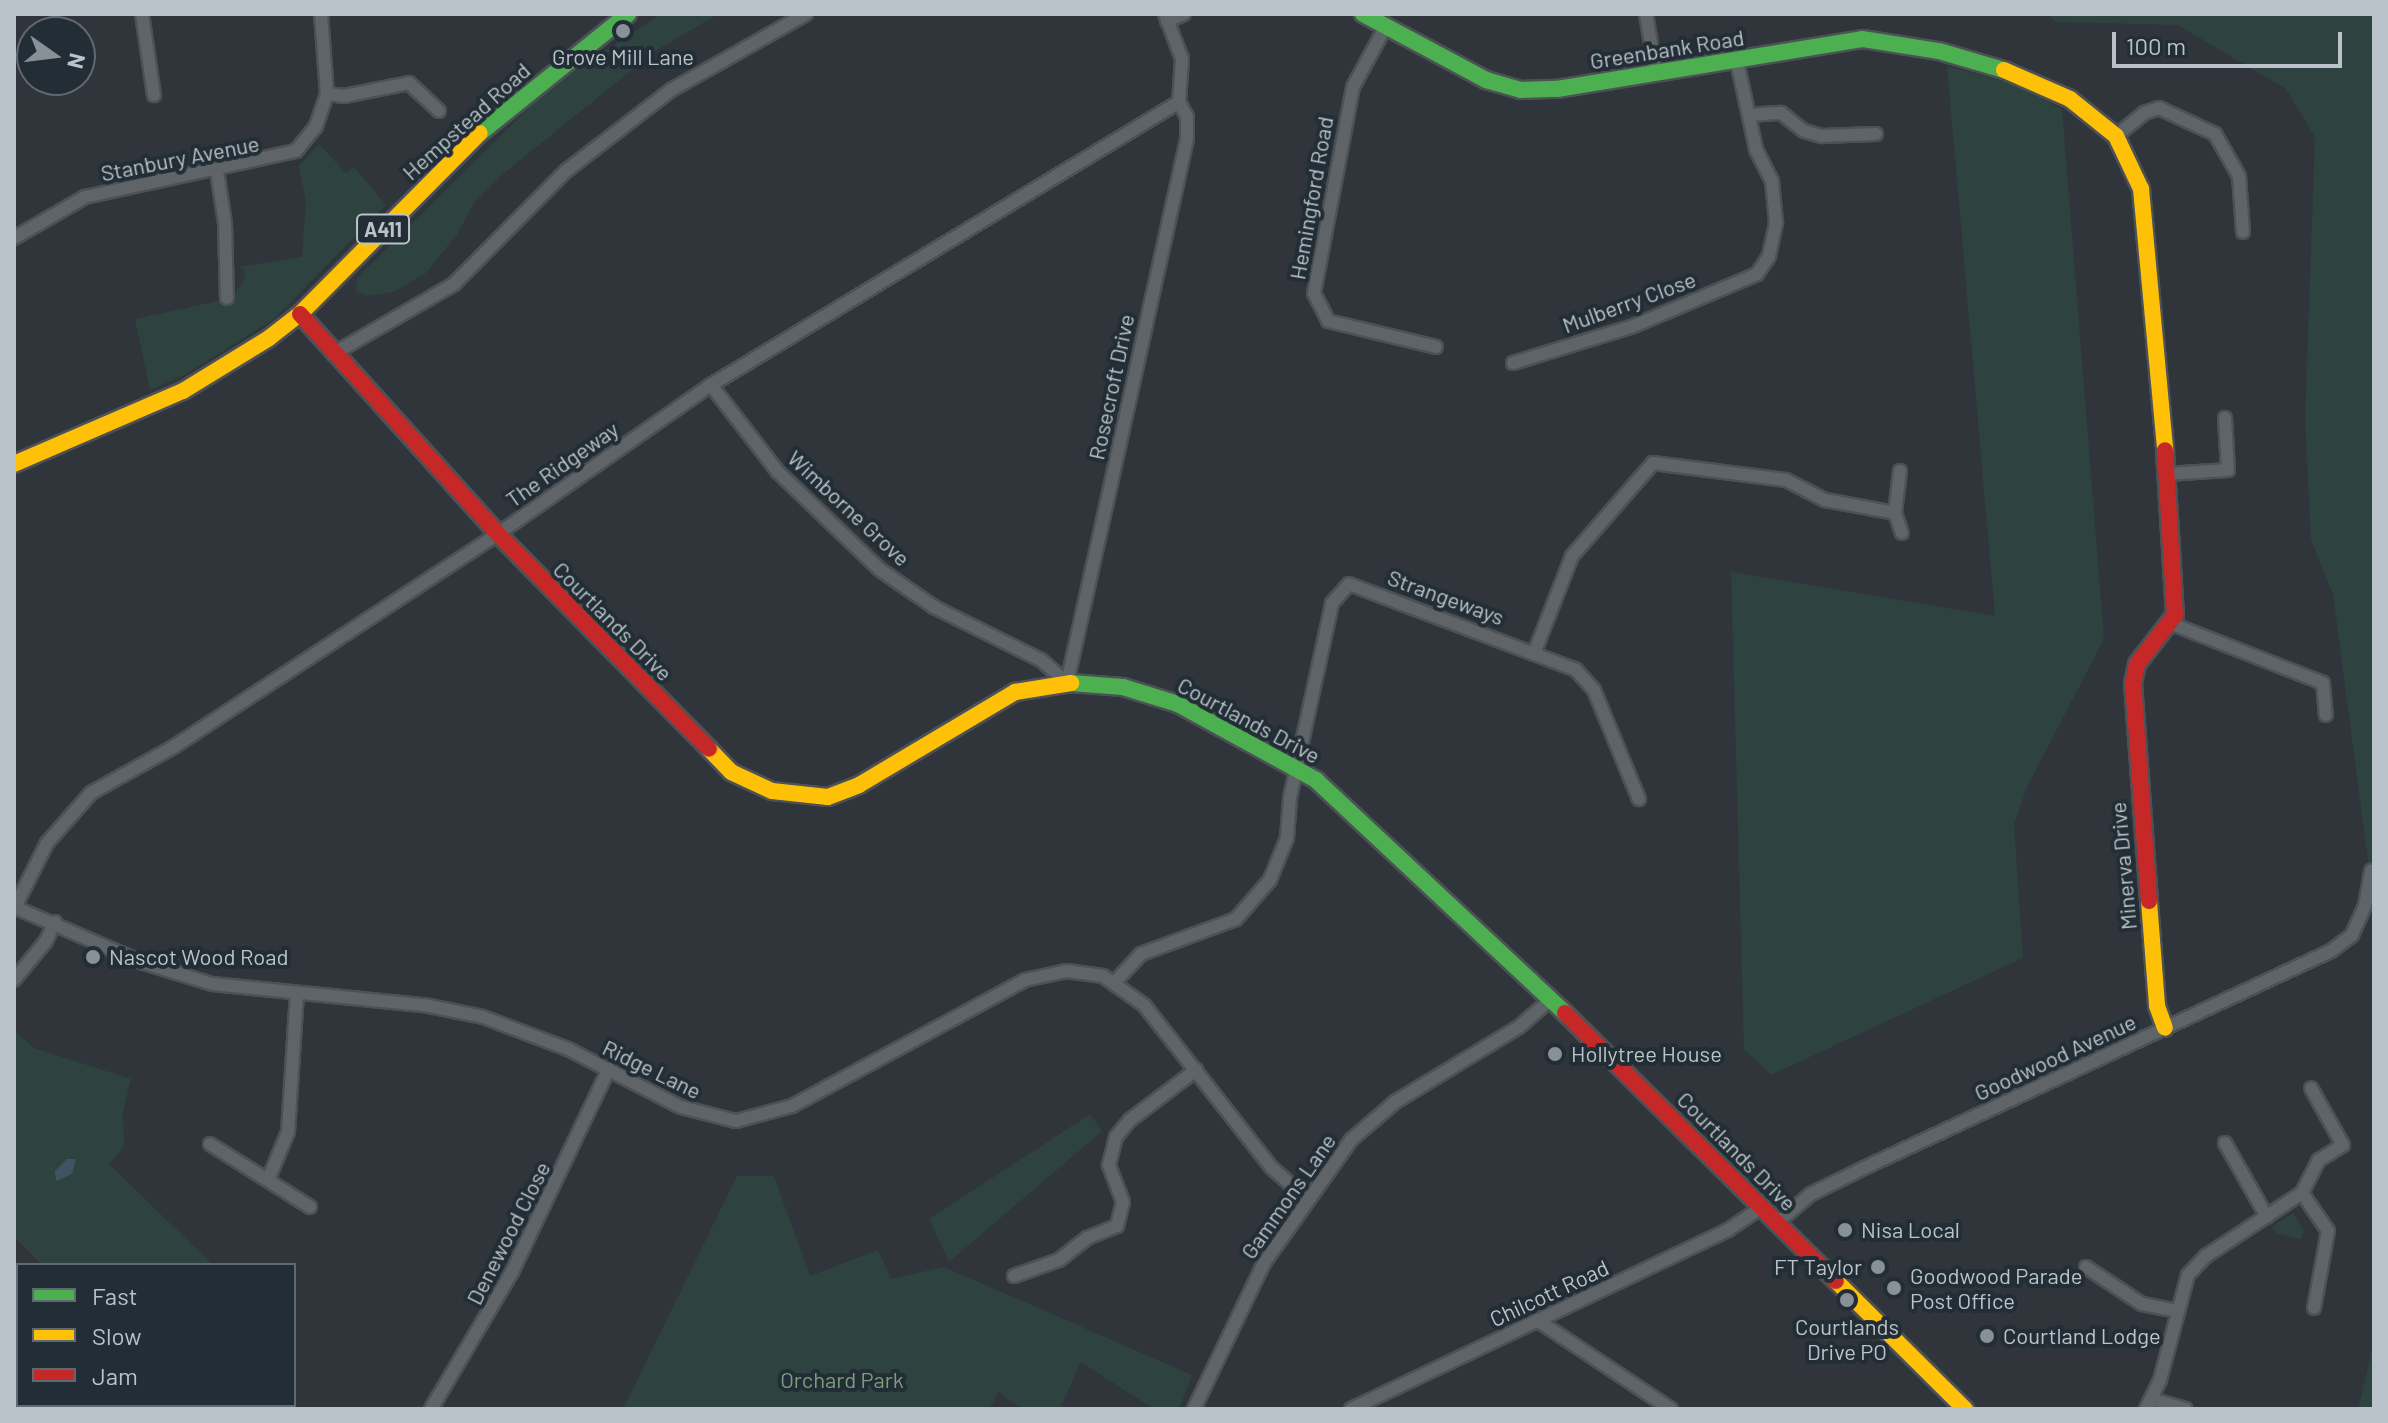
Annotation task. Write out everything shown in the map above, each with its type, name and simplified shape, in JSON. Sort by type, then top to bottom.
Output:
[{"type":"street","points":[[142,14],[154,95]]},
{"type":"street","name":"Stanbury Avenue","points":[[14,238],[85,197],[217,171],[296,151],[316,126],[327,94],[321,14]]},
{"type":"street","name":"Hempstead Road","points":[[14,464],[183,391],[300,314],[466,144],[628,14]]},
{"type":"street","points":[[333,354],[454,284],[566,171],[671,90],[806,14]]},
{"type":"street","points":[[1166,17],[1184,14]]},
{"type":"street","name":"Greenbank Road","points":[[1363,14],[1486,80],[1520,90],[1656,74],[1862,39],[1939,51],[2021,75],[2070,99],[2116,136],[2141,189],[2177,592],[2172,624]]},
{"type":"street","points":[[1646,14],[1656,74]]},
{"type":"street","name":"Rosecroft Drive","points":[[1067,683],[1187,139],[1187,117],[1179,102],[1184,72],[1166,17]]},
{"type":"street","name":"Hemingford Road","points":[[1386,26],[1353,87],[1314,293],[1328,321],[1436,347]]},
{"type":"street","points":[[1737,61],[1749,115],[1781,113],[1804,131],[1822,136],[1876,134]]},
{"type":"street","points":[[327,94],[344,96],[409,83],[439,111]]},
{"type":"street","name":"The Ridgeway","points":[[14,907],[47,843],[91,793],[175,746],[498,534],[711,385],[1179,102]]},
{"type":"street","points":[[2116,136],[2144,113],[2159,108],[2215,134],[2239,176],[2243,232]]},
{"type":"street","name":"Mulberry Close","points":[[1513,363],[1631,327],[1757,274],[1769,256],[1776,222],[1772,181],[1756,149],[1749,115]]},
{"type":"street","points":[[217,171],[224,209],[227,298]]},
{"type":"street","name":"Courtlands Drive","points":[[300,314],[498,534],[731,772],[772,791],[828,797],[842,793],[1015,692],[1067,683],[1123,687],[1178,704],[1299,770],[1334,795],[1551,999],[1965,1409]]},
{"type":"street","name":"Wimborne Grove","points":[[711,385],[778,472],[879,569],[934,607],[1041,660],[1067,683]]},
{"type":"street","points":[[2167,474],[2228,470],[2225,418]]},
{"type":"street","points":[[1535,651],[1572,556],[1653,463],[1786,480],[1825,500],[1895,513]]},
{"type":"street","points":[[1900,471],[1895,513],[1902,533]]},
{"type":"street","name":"Strangeways","points":[[1299,770],[1332,603],[1344,586],[1356,585],[1535,651],[1576,670],[1594,690],[1639,799]]},
{"type":"street","points":[[2172,624],[2323,683],[2326,715]]},
{"type":"street","name":"Minerva Drive","points":[[2165,1028],[2157,1006],[2133,698],[2137,664],[2172,624]]},
{"type":"street","points":[[1115,982],[1135,958],[1236,919],[1251,906],[1285,847],[1290,798],[1299,770]]},
{"type":"street","name":"Goodwood Avenue","points":[[1778,1222],[1791,1207],[1824,1187],[2331,951],[2352,935],[2371,871]]},
{"type":"street","name":"Ridge Lane","points":[[14,907],[166,972],[212,984],[424,1005],[483,1017],[533,1033],[697,1114],[758,1118],[792,1106],[1025,980],[1067,971],[1115,982],[1144,1005],[1272,1168],[1306,1198]]},
{"type":"street","points":[[14,980],[46,941],[55,922]]},
{"type":"street","points":[[268,1180],[288,1132],[297,993]]},
{"type":"street","name":"Gammons Lane","points":[[1194,1409],[1245,1296],[1306,1198],[1367,1123],[1519,1027],[1551,999]]},
{"type":"street","name":"Denewood Close","points":[[431,1409],[519,1259],[609,1069]]},
{"type":"street","points":[[1014,1276],[1059,1260],[1087,1238],[1117,1226],[1123,1202],[1109,1165],[1116,1137],[1130,1120],[1196,1070]]},
{"type":"street","points":[[2186,1409],[2149,1404],[2188,1275],[2197,1265],[2302,1193],[2319,1160],[2343,1145],[2311,1088]]},
{"type":"street","points":[[2225,1143],[2267,1217]]},
{"type":"street","points":[[210,1144],[310,1207]]},
{"type":"street","points":[[2302,1193],[2328,1231],[2314,1308]]},
{"type":"street","name":"Chilcott Road","points":[[1351,1409],[1728,1230],[1762,1207]]},
{"type":"street","points":[[2086,1267],[2142,1304],[2178,1311]]},
{"type":"street","points":[[1537,1320],[1671,1409]]},
{"type":"green space","points":[[661,14],[718,14],[657,50],[504,173],[473,204],[458,233],[426,273],[394,292],[367,296],[356,291],[357,278],[549,88]]},
{"type":"green space","points":[[2047,14],[2374,14],[2374,907],[2333,594],[2311,540],[2305,419],[2315,137],[2286,89],[2178,25],[2057,22]]},
{"type":"green space","points":[[1947,66],[2013,84],[2062,109],[2104,639],[2027,787],[2014,825],[2023,958],[1771,1075],[1744,1049],[1731,572],[1995,616]]},
{"type":"green space","points":[[319,144],[346,173],[354,167],[386,205],[274,319],[185,375],[150,390],[135,319],[232,298],[245,278],[244,269],[237,267],[302,257],[306,202],[299,166]]},
{"type":"green space","points":[[14,1030],[34,1048],[131,1079],[123,1112],[124,1146],[109,1164],[211,1263],[40,1263],[14,1237]]},
{"type":"green space","points":[[1090,1114],[1102,1131],[949,1262],[929,1219]]},
{"type":"green space","name":"Orchard Park","points":[[737,1176],[774,1176],[810,1276],[878,1250],[891,1279],[944,1267],[1192,1375],[1179,1409],[1154,1409],[1081,1362],[1060,1409],[1022,1409],[999,1392],[989,1409],[623,1409]]},
{"type":"green space","points":[[2293,1213],[2304,1231],[2301,1239],[2276,1233],[2272,1226]]},
{"type":"green space","points":[[2374,1341],[2373,1409],[2358,1409],[2367,1372]]},
{"type":"water","points":[[67,1159],[76,1159],[72,1174],[56,1181],[55,1171]]},
{"type":"traffic: fast","points":[[480,133],[628,14]]},
{"type":"traffic: fast","points":[[1363,14],[1486,80],[1520,90],[1557,89],[1862,39],[1939,51],[2004,70]]},
{"type":"traffic: fast","points":[[1071,683],[1123,687],[1178,704],[1316,780],[1565,1013]]},
{"type":"traffic: slow","points":[[2004,70],[2070,99],[2116,136],[2141,189],[2165,450]]},
{"type":"traffic: slow","points":[[14,464],[183,391],[269,338],[300,314],[480,133]]},
{"type":"traffic: slow","points":[[709,749],[731,772],[772,791],[828,797],[859,785],[1015,692],[1071,683]]},
{"type":"traffic: slow","points":[[2149,901],[2157,1006],[2165,1028]]},
{"type":"traffic: slow","points":[[1836,1281],[1965,1409]]},
{"type":"traffic: jam","points":[[300,314],[498,534],[709,749]]},
{"type":"traffic: jam","points":[[2149,901],[2133,683],[2137,664],[2175,615],[2165,450]]},
{"type":"traffic: jam","points":[[1565,1013],[1836,1281]]},
{"type":"place","name":"Grove Mill Lane","points":[[623,31]]},
{"type":"place","name":"Nascot Wood Road","points":[[93,957]]},
{"type":"place","name":"Hollytree House","points":[[1555,1054]]},
{"type":"place","name":"Nisa Local","points":[[1845,1230]]},
{"type":"place","name":"FT Taylor","points":[[1878,1267]]},
{"type":"place","name":"Goodwood Parade Post Office","points":[[1894,1288]]},
{"type":"place","name":"Courtlands Drive PO","points":[[1847,1300]]},
{"type":"place","name":"Courtland Lodge","points":[[1987,1336]]}]
